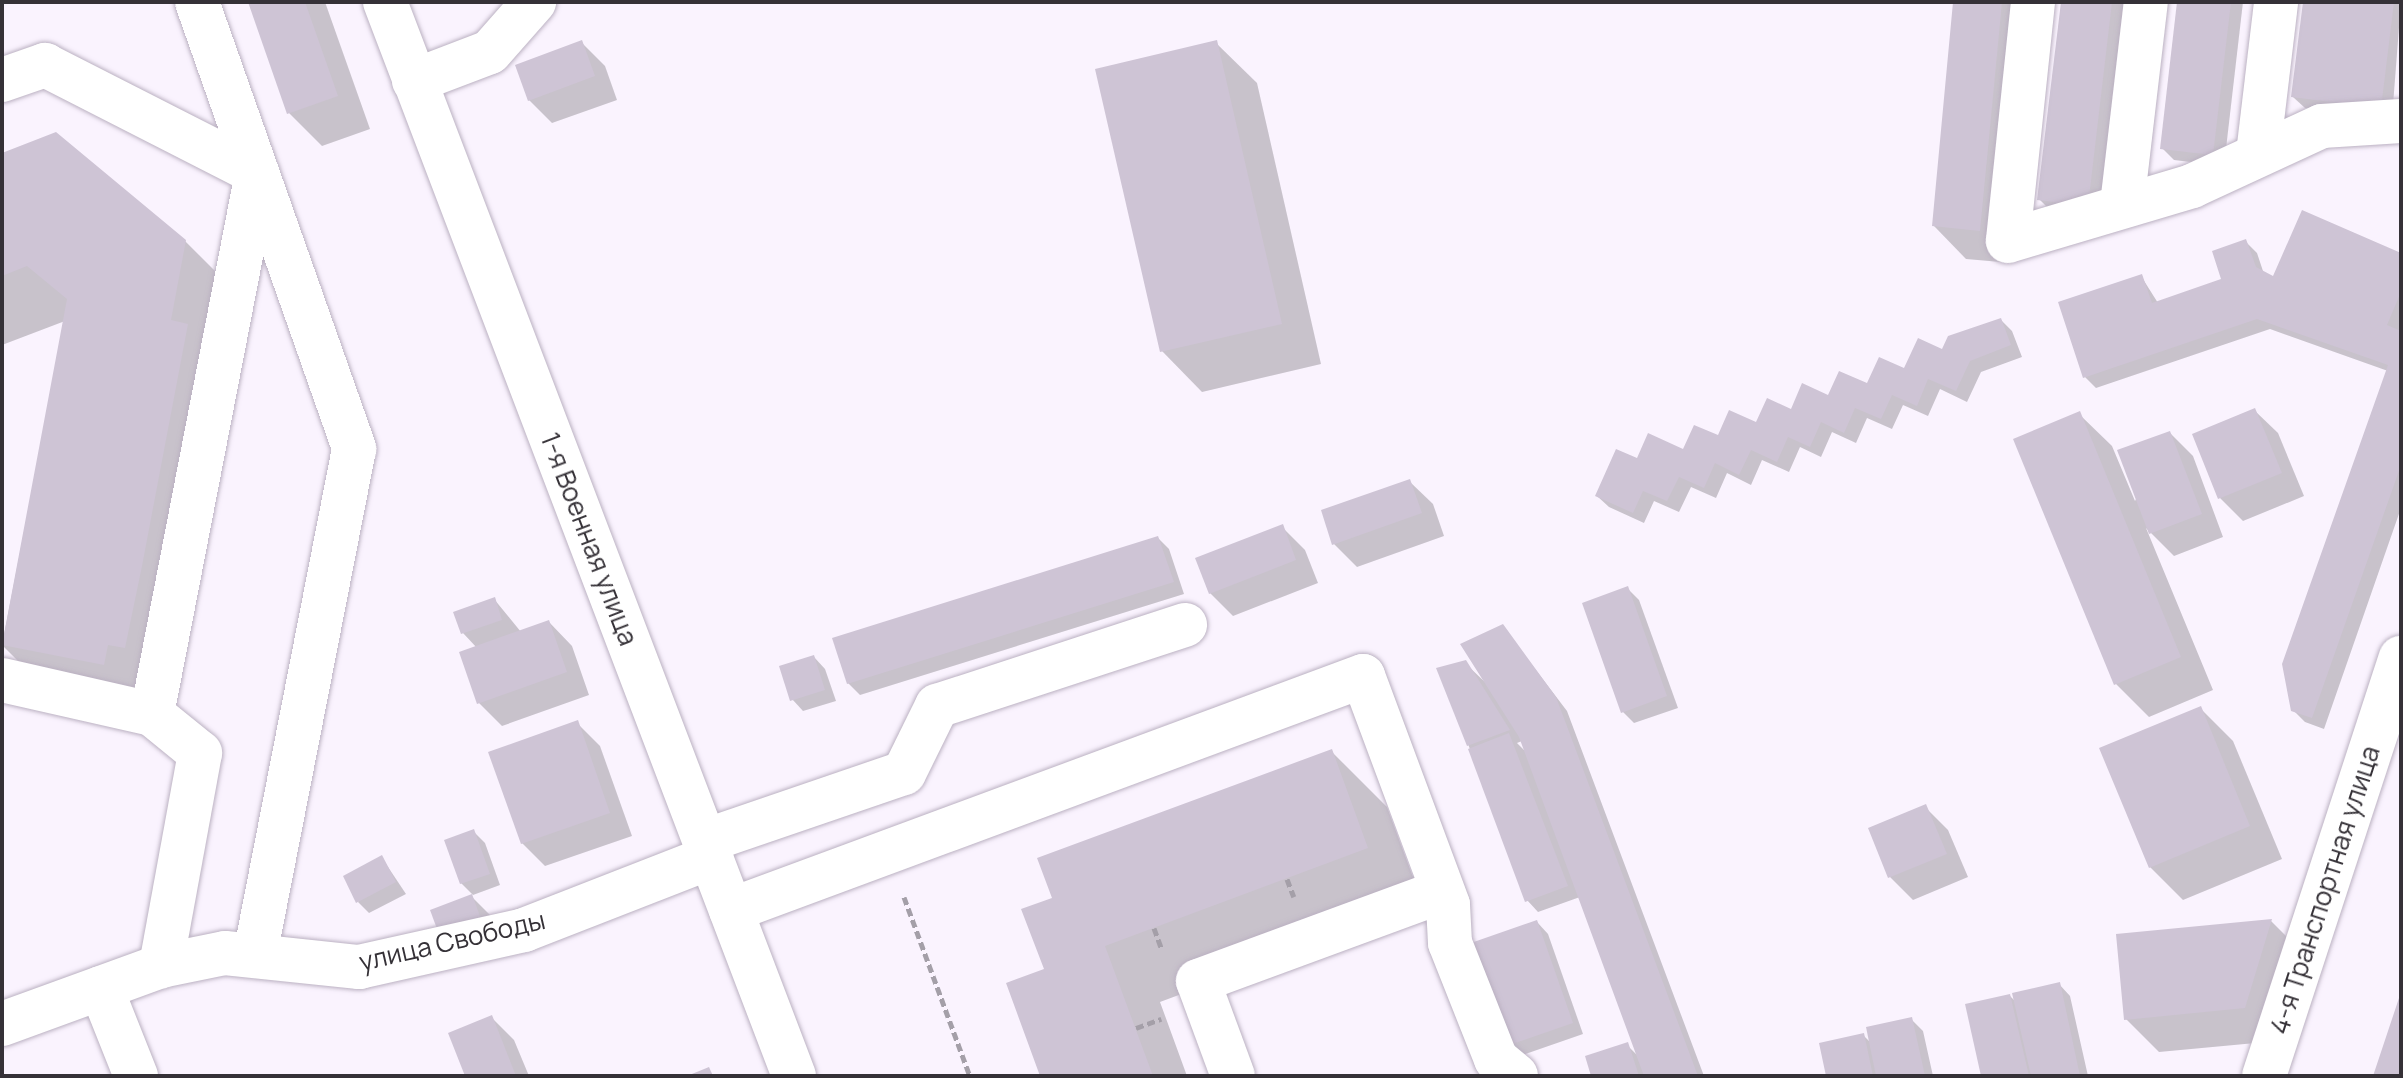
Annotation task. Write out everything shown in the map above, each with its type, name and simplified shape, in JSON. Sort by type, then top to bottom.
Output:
[{"type":"street","points":[[197,2],[354,449],[255,955]]},
{"type":"street","name":"1-я Военная улица","points":[[385,2],[794,1076]]},
{"type":"street","points":[[414,81],[490,52],[534,2]]},
{"type":"street","points":[[2033,2],[2008,241],[2192,186],[2322,126],[2401,121]]},
{"type":"street","points":[[2122,205],[2146,2]]},
{"type":"street","points":[[2258,154],[2276,2]]},
{"type":"street","points":[[2,80],[45,65],[257,173]]},
{"type":"street","points":[[152,714],[257,173]]},
{"type":"street","name":"улица Свободы","points":[[2,1024],[161,966],[225,953],[359,967],[524,930],[708,849],[904,773],[937,706],[1185,625]]},
{"type":"street","name":"4-я Транспортная улица","points":[[2264,1076],[2401,658]]},
{"type":"street","points":[[731,910],[1363,676],[1442,891],[1450,943],[1496,1059],[1516,1076]]},
{"type":"street","points":[[2,680],[152,714],[200,753],[161,966]]},
{"type":"street","points":[[1233,1076],[1198,981],[1442,891]]},
{"type":"street","points":[[101,988],[136,1076]]},
{"type":"path","points":[[888,852],[970,1076]]},
{"type":"path","points":[[1287,879],[1295,900]]},
{"type":"path","points":[[1154,928],[1161,949]]},
{"type":"building","points":[[248,2],[305,2],[338,96],[287,114]]},
{"type":"building","points":[[1953,2],[2002,2],[1980,231],[1932,226]]},
{"type":"building","points":[[2061,2],[2112,2],[2088,206],[2037,200]]},
{"type":"building","points":[[2177,2],[2231,2],[2213,155],[2160,149]]},
{"type":"building","points":[[2303,2],[2394,2],[2381,108],[2291,97]]},
{"type":"building","points":[[582,40],[595,76],[528,101],[515,65]]},
{"type":"building","points":[[1217,40],[1282,324],[1160,352],[1095,69]]},
{"type":"building","points":[[56,132],[186,240],[171,320],[188,324],[142,566],[125,648],[108,645],[104,665],[2,645],[67,299],[27,266],[2,276],[2,153]]},
{"type":"building","points":[[2302,210],[2401,253],[2401,292],[2387,325],[2401,331],[2401,465],[2312,718],[2291,711],[2282,664],[2388,365],[2257,319],[2083,378],[2058,302],[2142,274],[2152,303],[2221,279],[2212,251],[2246,239],[2256,267],[2273,276]]},
{"type":"building","points":[[2001,318],[2011,345],[1970,361],[1956,391],[1928,379],[1917,406],[1892,395],[1881,419],[1855,408],[1844,433],[1821,422],[1810,447],[1788,437],[1777,462],[1751,450],[1739,475],[1715,463],[1704,488],[1679,477],[1667,501],[1643,491],[1633,513],[1595,496],[1616,449],[1637,458],[1648,433],[1683,449],[1694,425],[1718,435],[1729,410],[1756,422],[1767,398],[1791,409],[1802,383],[1828,395],[1839,371],[1867,383],[1879,357],[1904,368],[1918,338],[1942,349],[1948,336]]},
{"type":"building","points":[[2255,408],[2282,473],[2218,499],[2192,434]]},
{"type":"building","points":[[2080,411],[2181,657],[2114,685],[2013,439]]},
{"type":"building","points":[[2170,431],[2202,514],[2149,534],[2117,450]]},
{"type":"building","points":[[1410,479],[1422,513],[1332,545],[1321,510]]},
{"type":"building","points":[[1283,524],[1296,560],[1209,594],[1195,558]]},
{"type":"building","points":[[1158,536],[1174,582],[847,684],[832,638]]},
{"type":"building","points":[[1628,586],[1667,696],[1621,713],[1582,603]]},
{"type":"building","points":[[495,597],[502,620],[461,634],[453,612]]},
{"type":"building","points":[[549,620],[567,672],[477,704],[459,652]]},
{"type":"building","points":[[1503,624],[1556,697],[1698,1076],[1644,1076],[1519,737],[1460,644]]},
{"type":"building","points":[[814,655],[825,690],[790,701],[779,666]]},
{"type":"building","points":[[1466,660],[1510,730],[1467,746],[1436,668]]},
{"type":"building","points":[[2201,706],[2250,826],[2149,868],[2099,748]]},
{"type":"building","points":[[578,720],[610,813],[521,844],[488,752]]},
{"type":"building","points":[[1509,733],[1568,886],[1525,902],[1468,749]]},
{"type":"building","points":[[1332,749],[1368,848],[1105,946],[1153,1076],[1040,1076],[1006,983],[1044,969],[1021,909],[1052,898],[1037,858]]},
{"type":"building","points":[[1926,804],[1947,854],[1888,878],[1868,828]]},
{"type":"building","points":[[474,829],[490,874],[460,884],[444,840]]},
{"type":"building","points":[[382,855],[396,882],[356,903],[343,876]]},
{"type":"building","points":[[472,894],[482,922],[440,937],[430,910]]},
{"type":"building","points":[[2272,919],[2245,1008],[2124,1020],[2116,934]]},
{"type":"building","points":[[1537,920],[1573,1023],[1504,1047],[1468,944]]},
{"type":"building","points":[[2060,982],[2080,1076],[2031,1076],[2012,993]]},
{"type":"building","points":[[2010,994],[2029,1076],[1981,1076],[1965,1004]]},
{"type":"building","points":[[2400,995],[2401,1076],[2373,1076]]},
{"type":"building","points":[[492,1015],[516,1076],[465,1076],[448,1033]]},
{"type":"building","points":[[1912,1017],[1925,1076],[1876,1076],[1866,1027]]},
{"type":"building","points":[[1864,1033],[1873,1076],[1826,1076],[1819,1043]]},
{"type":"building","points":[[1628,1042],[1639,1076],[1591,1076],[1585,1056]]},
{"type":"building","points":[[709,1067],[713,1076],[687,1076]]}]
